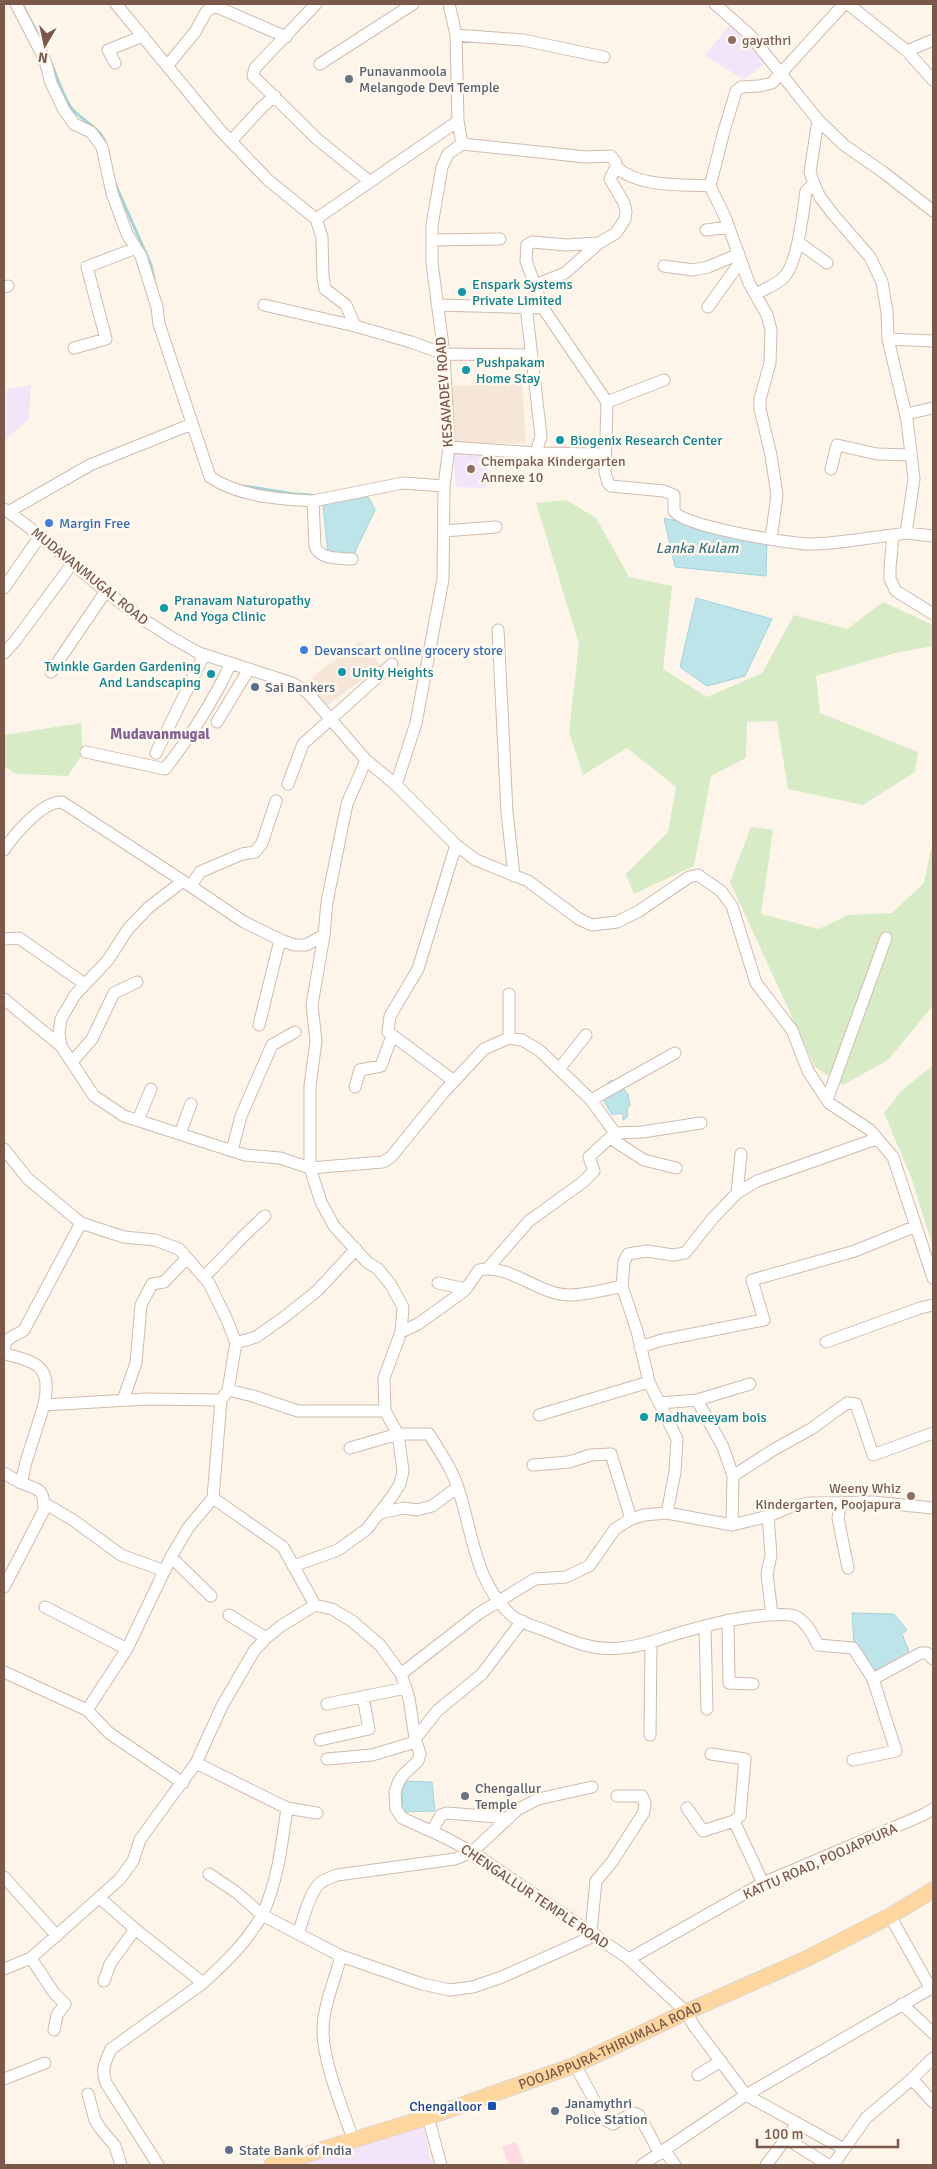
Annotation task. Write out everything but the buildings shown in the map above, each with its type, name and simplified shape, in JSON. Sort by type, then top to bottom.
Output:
[{"type":"main road","name":"POOJAPPURA-THIRUMALA ROAD","points":[[272,2165],[428,2117],[575,2064],[806,1959],[890,1916],[933,1890]]},
{"type":"street","points":[[16,4],[45,60],[51,83],[64,110],[74,124],[91,132],[102,147],[112,193],[126,234],[141,256],[157,306],[159,324],[210,477],[219,482],[267,497],[313,501],[403,483],[444,486]]},
{"type":"street","points":[[116,4],[231,141],[268,180],[316,219],[322,237],[325,289],[346,305],[355,326]]},
{"type":"street","points":[[316,4],[255,68],[253,76],[318,139],[369,181]]},
{"type":"street","points":[[320,64],[414,4]]},
{"type":"street","points":[[449,4],[456,35],[458,121],[462,144],[586,157],[611,156],[616,163],[610,179],[624,203],[626,211],[625,219],[616,233],[599,243],[565,272],[535,285]]},
{"type":"street","points":[[714,4],[750,35],[818,120],[844,145],[883,172],[933,211]]},
{"type":"street","points":[[771,539],[777,495],[771,455],[760,409],[760,399],[770,363],[771,330],[767,315],[749,283],[729,227],[710,186],[736,91],[741,87],[772,83],[844,4]]},
{"type":"street","points":[[848,4],[907,50],[933,80]]},
{"type":"street","points":[[167,66],[195,32],[206,12],[214,5],[286,37]]},
{"type":"street","points":[[456,35],[523,40],[604,57]]},
{"type":"street","points":[[115,63],[108,50],[143,36]]},
{"type":"street","points":[[907,50],[933,40]]},
{"type":"street","points":[[231,141],[262,107],[275,96]]},
{"type":"street","points":[[818,120],[810,172],[814,184],[820,197],[832,213],[870,257],[882,282],[887,312],[888,339],[906,414],[914,479],[906,532]]},
{"type":"street","points":[[316,219],[458,121]]},
{"type":"street","name":"KESAVADEV ROAD","points":[[396,785],[416,723],[443,579],[444,486],[449,447],[444,354],[437,305],[432,225],[442,167],[448,154],[462,144]]},
{"type":"street","points":[[616,167],[633,178],[654,183],[710,186]]},
{"type":"street","points":[[756,294],[784,278],[792,265],[798,242],[806,191],[814,184]]},
{"type":"street","points":[[706,230],[729,227]]},
{"type":"street","points":[[432,240],[500,239]]},
{"type":"street","points":[[599,243],[566,245],[542,242],[527,245],[526,261],[543,308],[607,402],[606,480],[611,486],[664,491],[674,495],[674,512],[679,518],[710,527],[771,539],[810,544],[906,532],[933,536]]},
{"type":"street","points":[[798,242],[827,263]]},
{"type":"street","points":[[74,348],[106,339],[87,267],[136,248]]},
{"type":"street","points":[[664,266],[693,270],[740,258]]},
{"type":"street","points":[[708,307],[740,258]]},
{"type":"street","points":[[264,305],[355,326],[412,342],[444,354],[531,355]]},
{"type":"street","points":[[437,305],[526,306],[543,308]]},
{"type":"street","points":[[526,306],[541,436],[536,453]]},
{"type":"street","points":[[888,339],[933,341]]},
{"type":"street","points":[[607,402],[664,380]]},
{"type":"street","points":[[906,414],[933,408]]},
{"type":"street","points":[[6,511],[90,465],[192,424]]},
{"type":"street","points":[[831,469],[837,445],[877,454],[911,455]]},
{"type":"street","points":[[449,447],[536,453],[605,454]]},
{"type":"street","points":[[313,501],[315,546],[318,552],[324,556],[352,559]]},
{"type":"street","name":"MUDAVANMUGAL ROAD","points":[[6,511],[40,536],[106,591],[153,626],[187,647],[204,655],[292,683],[307,692],[366,760],[396,785],[456,845],[476,860],[528,881],[579,919],[592,925],[617,922],[639,911],[689,877],[698,875],[711,882],[721,890],[732,906],[756,983],[792,1030],[808,1071],[827,1100]]},
{"type":"street","points":[[444,531],[496,527]]},
{"type":"street","points":[[893,535],[890,579],[896,592],[933,614]]},
{"type":"street","points":[[4,588],[40,536]]},
{"type":"street","points":[[4,653],[16,640],[72,564]]},
{"type":"street","points":[[51,672],[106,591]]},
{"type":"street","points":[[498,630],[507,812],[514,876]]},
{"type":"street","points":[[156,753],[204,655]]},
{"type":"street","points":[[86,752],[165,769],[190,738],[215,697],[231,664]]},
{"type":"street","points":[[288,784],[303,744],[392,664]]},
{"type":"street","points":[[217,722],[249,669]]},
{"type":"street","points":[[293,1566],[338,1550],[367,1529],[400,1484],[403,1462],[398,1434],[385,1411],[384,1378],[400,1332],[403,1307],[382,1274],[367,1262],[334,1226],[322,1202],[310,1168],[310,1086],[316,1041],[312,1004],[324,935],[327,902],[348,804],[366,760]]},
{"type":"street","points":[[61,1046],[59,1033],[60,1019],[85,984],[108,960],[128,929],[148,908],[187,884],[200,872],[242,854],[255,852],[262,843],[276,801]]},
{"type":"street","points":[[6,841],[42,809],[55,802],[62,802],[244,922],[294,945],[306,944],[324,935]]},
{"type":"street","points":[[454,1081],[388,1032],[390,1016],[418,969],[456,845]]},
{"type":"street","points":[[4,939],[19,938],[85,984]]},
{"type":"street","points":[[886,938],[827,1100],[870,1130],[894,1157],[933,1278]]},
{"type":"street","points":[[259,1025],[280,940]]},
{"type":"street","points":[[72,1062],[92,1039],[114,993],[137,982]]},
{"type":"street","points":[[509,994],[509,1038]]},
{"type":"street","points":[[4,999],[61,1046],[94,1096],[124,1116],[245,1155],[280,1158],[310,1168],[383,1162],[391,1157],[454,1081],[484,1049],[509,1038],[522,1040],[539,1050],[591,1100],[612,1135],[644,1160],[676,1168]]},
{"type":"street","points":[[232,1151],[241,1116],[272,1045],[295,1032]]},
{"type":"street","points":[[559,1069],[586,1035]]},
{"type":"street","points":[[355,1087],[360,1070],[381,1066],[392,1036]]},
{"type":"street","points":[[591,1100],[675,1053]]},
{"type":"street","points":[[138,1120],[151,1089]]},
{"type":"street","points":[[180,1134],[191,1104]]},
{"type":"street","points":[[488,1268],[530,1221],[583,1182],[594,1171],[589,1157],[612,1135],[700,1122]]},
{"type":"street","points":[[667,1513],[675,1472],[677,1439],[649,1382],[637,1332],[622,1286],[624,1262],[628,1254],[647,1251],[673,1255],[685,1253],[713,1218],[738,1193],[757,1181],[876,1139]]},
{"type":"street","points":[[4,1149],[28,1178],[80,1223],[124,1237],[155,1240],[178,1249],[204,1277],[228,1320],[236,1343],[228,1390],[221,1400],[213,1498],[188,1528],[171,1557],[127,1649],[87,1710]]},
{"type":"street","points":[[738,1193],[741,1154]]},
{"type":"street","points":[[204,1277],[247,1231],[264,1216]]},
{"type":"street","points":[[21,1483],[44,1405],[48,1384],[45,1374],[39,1366],[27,1360],[6,1354],[5,1343],[8,1333],[24,1330],[80,1223]]},
{"type":"street","points":[[640,1347],[662,1340],[764,1320],[752,1280],[856,1251],[916,1226]]},
{"type":"street","points":[[236,1343],[256,1337],[283,1318],[317,1291],[356,1249]]},
{"type":"street","points":[[123,1400],[136,1363],[141,1305],[152,1284],[164,1282],[187,1258]]},
{"type":"street","points":[[400,1332],[418,1324],[466,1289],[479,1270],[488,1268],[520,1277],[541,1288],[567,1295],[591,1293],[622,1286]]},
{"type":"street","points":[[438,1283],[466,1289]]},
{"type":"street","points":[[826,1342],[933,1305]]},
{"type":"street","points":[[538,1415],[649,1382]]},
{"type":"street","points":[[660,1403],[697,1400],[750,1384]]},
{"type":"street","points":[[228,1390],[298,1411],[385,1411]]},
{"type":"street","points":[[44,1405],[123,1400],[221,1400]]},
{"type":"street","points":[[697,1400],[723,1447],[733,1476],[732,1525]]},
{"type":"street","points":[[733,1476],[773,1450],[812,1429],[847,1403],[856,1404],[860,1411],[863,1429],[873,1455],[933,1433]]},
{"type":"street","points":[[350,1448],[398,1434],[429,1434],[452,1471],[487,1587],[498,1602],[513,1617],[574,1642],[596,1648],[620,1648],[650,1644],[676,1634],[740,1616],[784,1614],[799,1619],[809,1627],[818,1645],[853,1648],[873,1679],[896,1751],[853,1760]]},
{"type":"street","points":[[533,1465],[568,1462],[591,1455],[611,1454],[631,1519]]},
{"type":"street","points":[[4,1473],[21,1483],[36,1487],[42,1493],[44,1503],[44,1510],[4,1587]]},
{"type":"street","points":[[379,1513],[404,1508],[417,1510],[432,1506],[458,1487]]},
{"type":"street","points":[[213,1498],[284,1547],[315,1606]]},
{"type":"street","points":[[841,1502],[838,1518],[848,1568]]},
{"type":"street","points":[[401,1674],[478,1614],[535,1579],[566,1577],[589,1566],[615,1529],[631,1519],[644,1515],[667,1513],[732,1525],[768,1516],[790,1506],[809,1503],[873,1502],[933,1508]]},
{"type":"street","points":[[44,1503],[73,1520],[121,1555],[165,1571]]},
{"type":"street","points":[[768,1516],[770,1555],[767,1574],[772,1615]]},
{"type":"street","points":[[171,1557],[211,1596]]},
{"type":"street","points":[[5,1967],[31,1958],[120,1879],[133,1861],[140,1840],[196,1763],[222,1706],[254,1651],[280,1626],[315,1606],[332,1609],[352,1621],[380,1644],[401,1674],[406,1688],[415,1738]]},
{"type":"street","points":[[45,1607],[127,1649]]},
{"type":"street","points":[[229,1615],[266,1638]]},
{"type":"street","points":[[728,1620],[729,1683],[753,1684]]},
{"type":"street","points":[[327,1760],[372,1755],[412,1743],[437,1711],[482,1674],[522,1621]]},
{"type":"street","points":[[705,1626],[707,1709]]},
{"type":"street","points":[[650,1644],[650,1735]]},
{"type":"street","points":[[873,1679],[921,1653],[927,1653],[933,1659]]},
{"type":"street","points":[[4,1672],[87,1710],[109,1733],[183,1783]]},
{"type":"street","points":[[327,1704],[406,1688]]},
{"type":"street","points":[[320,1740],[370,1729],[363,1697]]},
{"type":"street","name":"CHENGALLUR TEMPLE ROAD","points":[[415,1738],[420,1754],[418,1761],[402,1776],[395,1792],[396,1809],[402,1818],[472,1852],[548,1906],[594,1934],[629,1959],[686,2012],[694,2026],[746,2095]]},
{"type":"street","points":[[687,1808],[703,1831],[734,1821],[740,1816],[745,1759],[711,1754]]},
{"type":"street","points":[[196,1763],[287,1808],[317,1813]]},
{"type":"street","points":[[298,1934],[309,1902],[319,1884],[327,1879],[337,1875],[455,1859],[472,1852],[517,1810],[538,1799],[592,1787]]},
{"type":"street","points":[[209,1874],[236,1892],[262,1915],[341,1956],[422,1984],[450,1990],[473,1987],[502,1977],[594,1934],[596,1881],[612,1862],[644,1812],[645,1803],[642,1796],[617,1796]]},
{"type":"street","points":[[158,2165],[106,2083],[102,2074],[105,2061],[111,2049],[203,1983],[234,1954],[262,1915],[276,1871],[287,1808]]},
{"type":"street","name":"KATTU ROAD, POOJAPPURA","points":[[629,1959],[763,1883],[923,1816],[933,1809]]},
{"type":"street","points":[[432,1831],[441,1815],[447,1813],[509,1818]]},
{"type":"street","points":[[734,1821],[763,1883]]},
{"type":"street","points":[[4,1877],[57,1936]]},
{"type":"street","points":[[100,1898],[135,1929],[203,1983]]},
{"type":"street","points":[[642,2165],[746,2095],[932,1988],[890,1916]]},
{"type":"street","points":[[104,1981],[110,1964],[135,1929]]},
{"type":"street","points":[[341,1956],[324,2020],[323,2033],[331,2073],[353,2140]]},
{"type":"street","points":[[31,1958],[54,1993],[65,2004],[57,2015],[54,2030]]},
{"type":"street","points":[[902,2004],[933,2033]]},
{"type":"street","points":[[833,2165],[866,2118],[912,2079],[933,2058]]},
{"type":"street","points":[[698,2075],[722,2061]]},
{"type":"street","points":[[4,2079],[45,2063]]},
{"type":"street","points":[[575,2064],[605,2120],[613,2124],[633,2113],[639,2115],[662,2152],[675,2165]]},
{"type":"street","points":[[912,2079],[933,2102]]},
{"type":"street","points":[[88,2094],[95,2120],[115,2146],[121,2165]]},
{"type":"street","points":[[746,2095],[844,2149]]},
{"type":"street","points":[[428,2117],[441,2165]]},
{"type":"street","points":[[766,2165],[797,2124]]},
{"type":"street","points":[[787,2139],[828,2165]]},
{"type":"shaded area","name":"gayathri","points":[[731,24],[766,62],[744,80],[705,55]]},
{"type":"shaded area","points":[[522,383],[526,443],[455,445],[451,386]]},
{"type":"shaded area","points":[[31,385],[29,419],[4,441],[4,401],[7,389]]},
{"type":"shaded area","name":"Chempaka Kindergarten Annexe 10","points":[[452,449],[490,451],[486,488],[456,487]]},
{"type":"shaded area","points":[[360,641],[381,666],[326,706],[305,683]]},
{"type":"shaded area","points":[[422,2121],[432,2165],[286,2165]]},
{"type":"shaded area","points":[[516,2142],[525,2165],[509,2165],[502,2147]]},
{"type":"green space","points":[[566,500],[596,518],[629,577],[672,586],[663,669],[707,697],[762,673],[794,615],[847,629],[883,602],[933,625],[933,646],[895,653],[816,676],[820,713],[918,752],[915,772],[863,805],[788,789],[777,721],[747,722],[746,758],[711,776],[694,866],[634,894],[626,874],[668,832],[676,787],[627,748],[583,775],[569,732],[579,644],[536,503]]},
{"type":"green space","points":[[81,723],[83,753],[68,776],[16,774],[4,766],[4,735]]},
{"type":"green space","points":[[751,827],[773,830],[761,914],[819,929],[848,915],[892,913],[924,883],[933,839],[933,1008],[930,1009],[888,1060],[843,1085],[815,1067],[730,882]]},
{"type":"green space","points":[[933,1065],[933,1247],[911,1177],[884,1113],[901,1091]]},
{"type":"water","points":[[356,496],[369,498],[375,510],[353,556],[328,553],[323,505]]},
{"type":"water","name":"Lanka Kulam","points":[[664,518],[767,542],[766,576],[675,567]]},
{"type":"water","points":[[696,598],[772,619],[745,676],[707,686],[680,667]]},
{"type":"water","points":[[611,1080],[624,1085],[624,1090],[628,1094],[630,1106],[627,1108],[628,1116],[623,1120],[623,1115],[620,1113],[612,1115],[602,1097],[602,1089]]},
{"type":"water","points":[[852,1613],[894,1614],[907,1630],[902,1634],[910,1654],[876,1671],[854,1643]]},
{"type":"water","points":[[403,1781],[432,1782],[435,1811],[402,1812]]},
{"type":"waterway","points":[[22,4],[43,44]]},
{"type":"waterway","points":[[51,63],[69,105],[101,134],[106,145]]},
{"type":"waterway","points":[[114,181],[151,265],[155,284]]},
{"type":"waterway","points":[[244,486],[312,495]]},
{"type":"place","name":"gayathri","points":[[732,40]]},
{"type":"place","name":"Punavanmoola Melangode Devi Temple","points":[[349,79]]},
{"type":"place","name":"Enspark Systems Private Limited","points":[[462,292]]},
{"type":"place","name":"Pushpakam Home Stay","points":[[466,370]]},
{"type":"place","name":"Biogenix Research Center","points":[[560,440]]},
{"type":"place","name":"Chempaka Kindergarten Annexe 10","points":[[471,469]]},
{"type":"place","name":"Margin Free","points":[[49,523]]},
{"type":"place","name":"Pranavam Naturopathy And Yoga Clinic","points":[[164,608]]},
{"type":"place","name":"Devanscart online grocery store","points":[[304,650]]},
{"type":"place","name":"Unity Heights","points":[[342,672]]},
{"type":"place","name":"Twinkle Garden Gardening And Landscaping","points":[[211,674]]},
{"type":"place","name":"Sai Bankers","points":[[255,687]]},
{"type":"place","name":"Madhaveeyam bois","points":[[644,1417]]},
{"type":"place","name":"Weeny Whiz Kindergarten, Poojapura","points":[[911,1496]]},
{"type":"place","name":"Chengallur Temple","points":[[465,1796]]},
{"type":"place","name":"Chengalloor","points":[[492,2106]]},
{"type":"place","name":"Janamythri Police Station","points":[[555,2111]]},
{"type":"place","name":"State Bank of India","points":[[229,2150]]},
{"type":"district","name":"Mudavanmugal","points":[[160,734]]}]
